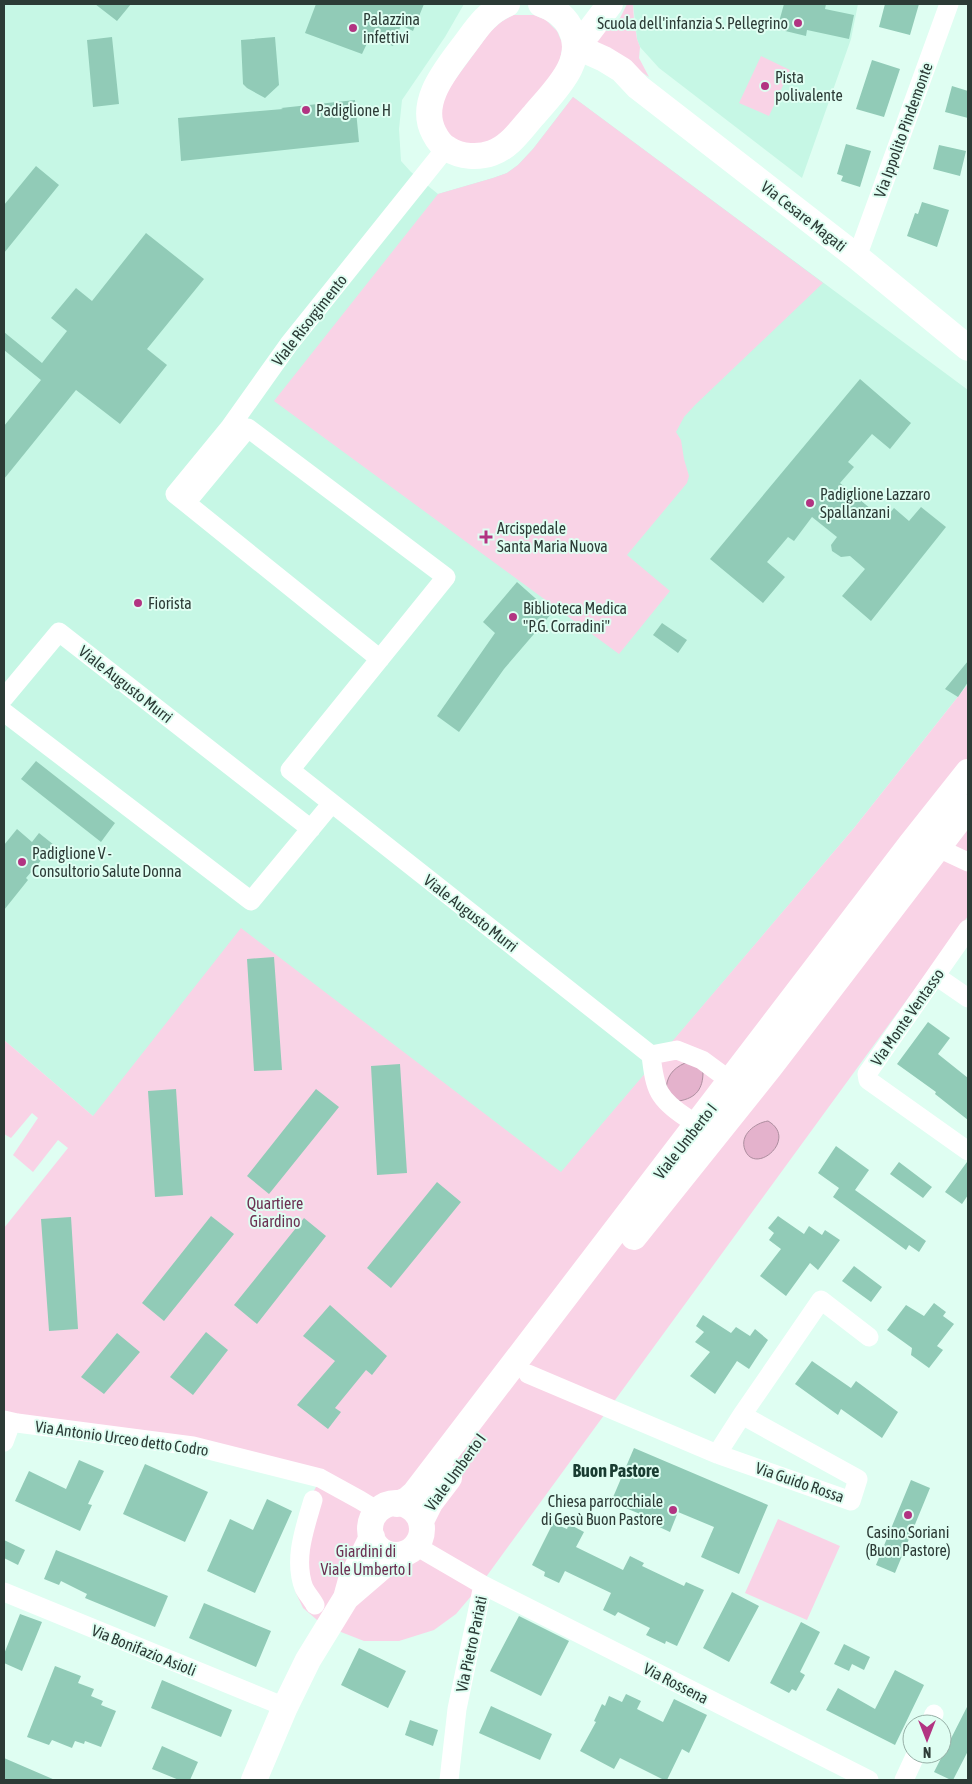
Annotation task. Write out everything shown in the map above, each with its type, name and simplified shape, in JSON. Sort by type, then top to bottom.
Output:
[{"type":"main road","points":[[499,5],[482,21],[442,76],[434,93],[430,108],[430,125],[436,138],[446,148],[458,155],[473,156],[493,153],[510,142],[569,72],[574,57],[575,45],[569,25],[548,7]]},
{"type":"main road","points":[[548,7],[580,18],[608,7]]},
{"type":"main road","points":[[575,45],[588,33],[608,7]]},
{"type":"main road","name":"Via Cesare Magati","points":[[575,45],[622,70],[638,87],[857,257],[968,348]]},
{"type":"main road","name":"Via Cesare Magati","points":[[569,72],[606,76],[638,87]]},
{"type":"main road","name":"Viale Umberto I","points":[[387,1507],[410,1497],[420,1486],[968,772]]},
{"type":"main road","name":"Viale Umberto I","points":[[421,1521],[430,1503],[528,1374],[770,1067],[968,808]]},
{"type":"main road","points":[[346,1598],[406,1551],[422,1534],[421,1521],[412,1509],[387,1507],[373,1519],[372,1537],[382,1551],[406,1551]]},
{"type":"main road","points":[[254,1780],[311,1652],[346,1598],[352,1580],[372,1537]]},
{"type":"street","name":"Via Ippolito Pindemonte","points":[[857,257],[949,4]]},
{"type":"street","name":"Viale Risorgimento","points":[[380,659],[180,499],[235,432],[289,344],[446,148]]},
{"type":"street","points":[[235,432],[248,428],[446,577],[380,659]]},
{"type":"street","name":"Viale Augusto Murri","points":[[4,698],[59,632],[311,828]]},
{"type":"street","name":"Viale Augusto Murri","points":[[380,659],[290,770],[651,1055]]},
{"type":"street","points":[[4,712],[251,901],[332,803]]},
{"type":"street","points":[[938,848],[968,862]]},
{"type":"street","name":"Via Monte Ventasso","points":[[968,928],[867,1074],[868,1080],[968,1150]]},
{"type":"street","points":[[936,976],[968,998]]},
{"type":"street","points":[[687,1118],[670,1107],[659,1094],[651,1055],[677,1050],[702,1060],[721,1074]]},
{"type":"street","points":[[717,1454],[821,1300],[869,1337]]},
{"type":"street","name":"Via Guido Rossa","points":[[528,1374],[717,1454],[851,1501],[858,1479],[742,1415]]},
{"type":"street","points":[[4,1442],[7,1421]]},
{"type":"street","name":"Via Antonio Urceo detto Codro","points":[[7,1421],[193,1446],[320,1478],[360,1500],[387,1507]]},
{"type":"street","points":[[313,1500],[300,1546],[304,1588],[315,1604]]},
{"type":"street","name":"Via Pietro Pariati","points":[[406,1551],[483,1585],[457,1709],[450,1780]]},
{"type":"street","name":"Via Rossena","points":[[483,1585],[869,1780]]},
{"type":"street","name":"Via Bonifazio Asioli","points":[[4,1592],[285,1707]]},
{"type":"street","points":[[904,1780],[911,1764]]},
{"type":"shaded area","name":"Arcispedale Santa Maria Nuova","points":[[4,4],[464,4],[445,37],[402,100],[399,129],[401,161],[411,172],[438,194],[507,173],[518,165],[533,149],[573,97],[968,390],[968,684],[854,828],[561,1173],[241,929],[94,1117],[4,1040]]},
{"type":"shaded area","points":[[633,4],[858,4],[851,39],[802,178],[659,68],[640,47],[637,39]]},
{"type":"shaded area","points":[[685,1063],[694,1064],[703,1072],[703,1078],[700,1088],[694,1095],[679,1101],[666,1092],[666,1087],[671,1074]]},
{"type":"shaded area","points":[[768,1121],[776,1128],[779,1137],[777,1145],[765,1157],[757,1159],[750,1157],[744,1145],[746,1135],[753,1127]]},
{"type":"green space","points":[[627,4],[633,4],[637,39],[640,47],[639,58],[649,77],[592,40],[620,18]]},
{"type":"green space","points":[[513,15],[534,15],[546,20],[557,31],[563,45],[557,73],[505,130],[495,138],[484,144],[460,146],[439,122],[443,96],[490,32],[501,22]]},
{"type":"green space","name":"Pista polivalente","points":[[761,56],[790,70],[769,116],[739,103]]},
{"type":"green space","points":[[573,97],[823,283],[684,417],[676,432],[681,440],[689,476],[687,483],[627,555],[670,591],[619,654],[274,401],[438,194],[507,173],[518,165],[533,149]]},
{"type":"green space","points":[[968,684],[968,916],[478,1588],[456,1614],[434,1630],[399,1641],[364,1641],[323,1625],[303,1608],[295,1591],[301,1515],[323,1474],[4,1415],[4,1228],[68,1148],[58,1140],[33,1172],[13,1155],[38,1118],[32,1113],[11,1138],[4,1134],[4,1040],[93,1116],[241,928],[561,1172],[854,828]]},
{"type":"green space","points":[[778,1519],[840,1546],[807,1620],[745,1593]]},
{"type":"building","points":[[95,4],[131,4],[117,21]]},
{"type":"building","name":"Palazzina infettivi","points":[[316,4],[424,4],[413,31],[401,25],[393,46],[370,37],[362,54],[305,33]]},
{"type":"building","points":[[784,4],[826,4],[825,9],[854,15],[849,39],[807,30],[806,36],[777,29]]},
{"type":"building","points":[[885,4],[919,4],[910,35],[879,27]]},
{"type":"building","points":[[112,37],[119,104],[93,107],[87,40]]},
{"type":"building","points":[[275,37],[279,85],[265,98],[243,84],[241,40]]},
{"type":"building","points":[[872,60],[900,69],[884,117],[856,109]]},
{"type":"building","points":[[952,86],[968,91],[968,118],[945,112]]},
{"type":"building","name":"Padiglione H","points":[[355,100],[359,142],[181,161],[178,118],[283,109],[281,108]]},
{"type":"building","points":[[846,144],[871,151],[860,187],[841,181],[843,176],[837,174]]},
{"type":"building","points":[[939,145],[966,151],[960,176],[933,169]]},
{"type":"building","points":[[36,166],[59,185],[4,253],[4,205]]},
{"type":"building","points":[[922,202],[949,210],[937,247],[907,236],[915,213],[918,214]]},
{"type":"building","points":[[146,233],[204,279],[147,349],[167,365],[120,424],[76,390],[4,479],[4,426],[41,380],[4,350],[4,332],[42,363],[67,331],[51,318],[76,288],[92,301]]},
{"type":"building","name":"Padiglione Lazzaro Spallanzani","points":[[860,379],[911,423],[890,449],[872,434],[848,462],[854,467],[840,483],[884,520],[894,508],[909,521],[921,507],[946,527],[871,621],[842,596],[865,569],[850,556],[841,557],[832,551],[831,545],[837,537],[812,517],[794,541],[788,537],[767,562],[785,577],[763,603],[710,559]]},
{"type":"building","points":[[517,582],[552,613],[504,669],[459,732],[437,716],[495,633],[483,622]]},
{"type":"building","points":[[662,623],[687,640],[678,653],[653,635]]},
{"type":"building","points":[[968,661],[968,682],[958,697],[945,689]]},
{"type":"building","points":[[36,761],[115,823],[101,842],[21,779]]},
{"type":"building","name":"Padiglione V - Consultorio Salute Donna","points":[[17,829],[32,842],[39,833],[54,845],[26,878],[28,880],[4,910],[4,845]]},
{"type":"building","points":[[274,957],[282,1070],[254,1071],[247,959]]},
{"type":"building","points":[[928,1022],[950,1038],[938,1054],[968,1078],[968,1120],[935,1094],[936,1092],[897,1064]]},
{"type":"building","points":[[400,1064],[407,1173],[377,1175],[371,1066]]},
{"type":"building","points":[[176,1089],[183,1195],[155,1197],[148,1091]]},
{"type":"building","points":[[316,1089],[339,1107],[269,1194],[247,1176]]},
{"type":"building","points":[[836,1146],[869,1170],[855,1190],[926,1241],[919,1252],[909,1245],[906,1250],[833,1197],[839,1188],[818,1173]]},
{"type":"building","points":[[899,1162],[932,1187],[923,1198],[890,1174]]},
{"type":"building","points":[[967,1162],[968,1195],[962,1204],[945,1192]]},
{"type":"building","points":[[437,1182],[461,1202],[391,1288],[367,1268]]},
{"type":"building","points":[[211,1216],[234,1234],[164,1321],[142,1303]]},
{"type":"building","points":[[778,1216],[804,1234],[809,1226],[822,1235],[825,1230],[840,1240],[818,1270],[810,1263],[786,1296],[760,1276],[781,1249],[769,1240],[774,1233],[768,1228]]},
{"type":"building","points":[[71,1217],[78,1329],[49,1331],[41,1219]]},
{"type":"building","points":[[304,1218],[326,1236],[257,1324],[234,1305]]},
{"type":"building","points":[[854,1266],[882,1287],[871,1302],[842,1281]]},
{"type":"building","points":[[934,1303],[946,1312],[943,1316],[954,1324],[937,1346],[943,1350],[929,1368],[911,1355],[912,1348],[887,1330],[906,1305],[924,1316]]},
{"type":"building","points":[[330,1305],[387,1356],[372,1375],[366,1370],[335,1408],[341,1412],[328,1429],[297,1405],[335,1361],[303,1336]]},
{"type":"building","points":[[703,1315],[731,1333],[736,1327],[750,1336],[755,1329],[768,1340],[749,1369],[737,1361],[715,1394],[690,1376],[710,1352],[695,1342],[704,1332],[696,1326]]},
{"type":"building","points":[[206,1332],[228,1350],[193,1395],[170,1377]]},
{"type":"building","points":[[117,1333],[140,1352],[104,1394],[81,1377]]},
{"type":"building","points":[[812,1361],[851,1388],[856,1381],[898,1412],[882,1438],[841,1409],[838,1415],[795,1384]]},
{"type":"building","name":"Chiesa parrocchiale di Gesù Buon Pastore","points":[[634,1448],[768,1505],[739,1574],[701,1557],[714,1527],[678,1512],[670,1532],[655,1525],[657,1521],[611,1502]]},
{"type":"building","points":[[79,1460],[104,1471],[88,1504],[92,1505],[80,1531],[15,1501],[29,1471],[66,1489]]},
{"type":"building","points":[[145,1464],[208,1492],[185,1542],[123,1514]]},
{"type":"building","name":"Casino Soriani (Buon Pastore)","points":[[911,1480],[930,1488],[895,1573],[876,1565]]},
{"type":"building","points":[[267,1499],[292,1511],[255,1593],[207,1571],[230,1519],[253,1530]]},
{"type":"building","points":[[553,1523],[567,1529],[569,1524],[584,1532],[576,1547],[623,1570],[630,1556],[644,1563],[642,1566],[684,1586],[686,1582],[704,1590],[677,1646],[666,1641],[665,1644],[646,1635],[650,1628],[618,1612],[615,1616],[603,1610],[611,1593],[565,1571],[559,1583],[544,1576],[545,1572],[532,1565]]},
{"type":"building","points":[[4,1540],[25,1550],[18,1565],[4,1558]]},
{"type":"building","points":[[56,1550],[168,1596],[155,1627],[85,1598],[87,1594],[61,1581],[59,1585],[44,1579]]},
{"type":"building","points":[[732,1592],[759,1606],[729,1662],[703,1648]]},
{"type":"building","points":[[204,1603],[271,1631],[256,1667],[189,1638]]},
{"type":"building","points":[[20,1614],[42,1622],[22,1671],[4,1663],[4,1654]]},
{"type":"building","points":[[519,1616],[569,1641],[541,1696],[490,1671]]},
{"type":"building","points":[[801,1622],[820,1632],[800,1672],[805,1675],[796,1691],[792,1689],[789,1693],[770,1683]]},
{"type":"building","points":[[844,1644],[870,1657],[864,1670],[852,1664],[849,1671],[834,1664]]},
{"type":"building","points":[[359,1648],[406,1671],[388,1708],[341,1685]]},
{"type":"building","points":[[55,1666],[81,1676],[78,1683],[94,1689],[91,1696],[103,1701],[101,1705],[116,1711],[101,1747],[85,1741],[84,1744],[75,1741],[72,1748],[52,1740],[49,1745],[27,1737]]},
{"type":"building","points":[[895,1670],[924,1685],[910,1714],[902,1714],[902,1731],[895,1745],[826,1710],[838,1688],[875,1709]]},
{"type":"building","points":[[162,1680],[232,1710],[221,1737],[151,1708]]},
{"type":"building","points":[[626,1694],[641,1701],[637,1709],[663,1722],[674,1699],[707,1715],[689,1753],[682,1749],[667,1780],[620,1758],[614,1769],[580,1751],[596,1722],[594,1721],[602,1704],[605,1706],[609,1696],[622,1702]]},
{"type":"building","points":[[968,1705],[968,1751],[953,1780],[951,1780],[934,1772],[938,1764],[952,1764],[952,1737]]},
{"type":"building","points":[[491,1706],[552,1734],[540,1760],[479,1733]]},
{"type":"building","points":[[410,1720],[438,1730],[433,1746],[405,1735]]},
{"type":"building","points":[[162,1746],[198,1762],[190,1780],[179,1780],[152,1769]]},
{"type":"building","points":[[4,1758],[55,1780],[4,1780]]},
{"type":"place","name":"Scuola dell'infanzia S. Pellegrino","points":[[798,23]]},
{"type":"place","name":"Palazzina infettivi","points":[[353,28]]},
{"type":"place","name":"Pista polivalente","points":[[765,86]]},
{"type":"place","name":"Padiglione H","points":[[306,110]]},
{"type":"place","name":"Padiglione Lazzaro Spallanzani","points":[[810,503]]},
{"type":"place","name":"Arcispedale Santa Maria Nuova","points":[[486,537]]},
{"type":"place","name":"Fiorista","points":[[138,603]]},
{"type":"place","name":"Biblioteca Medica \"P.G. Corradini\"","points":[[513,617]]},
{"type":"place","name":"Padiglione V - Consultorio Salute Donna","points":[[22,862]]},
{"type":"place","name":"Chiesa parrocchiale di Gesù Buon Pastore","points":[[673,1510]]},
{"type":"place","name":"Casino Soriani (Buon Pastore)","points":[[908,1515]]},
{"type":"district","name":"Buon Pastore","points":[[616,1470]]},
{"type":"park label","name":"Quartiere Giardino","points":[[275,1212]]},
{"type":"park label","name":"Giardini di Viale Umberto I","points":[[366,1560]]}]
